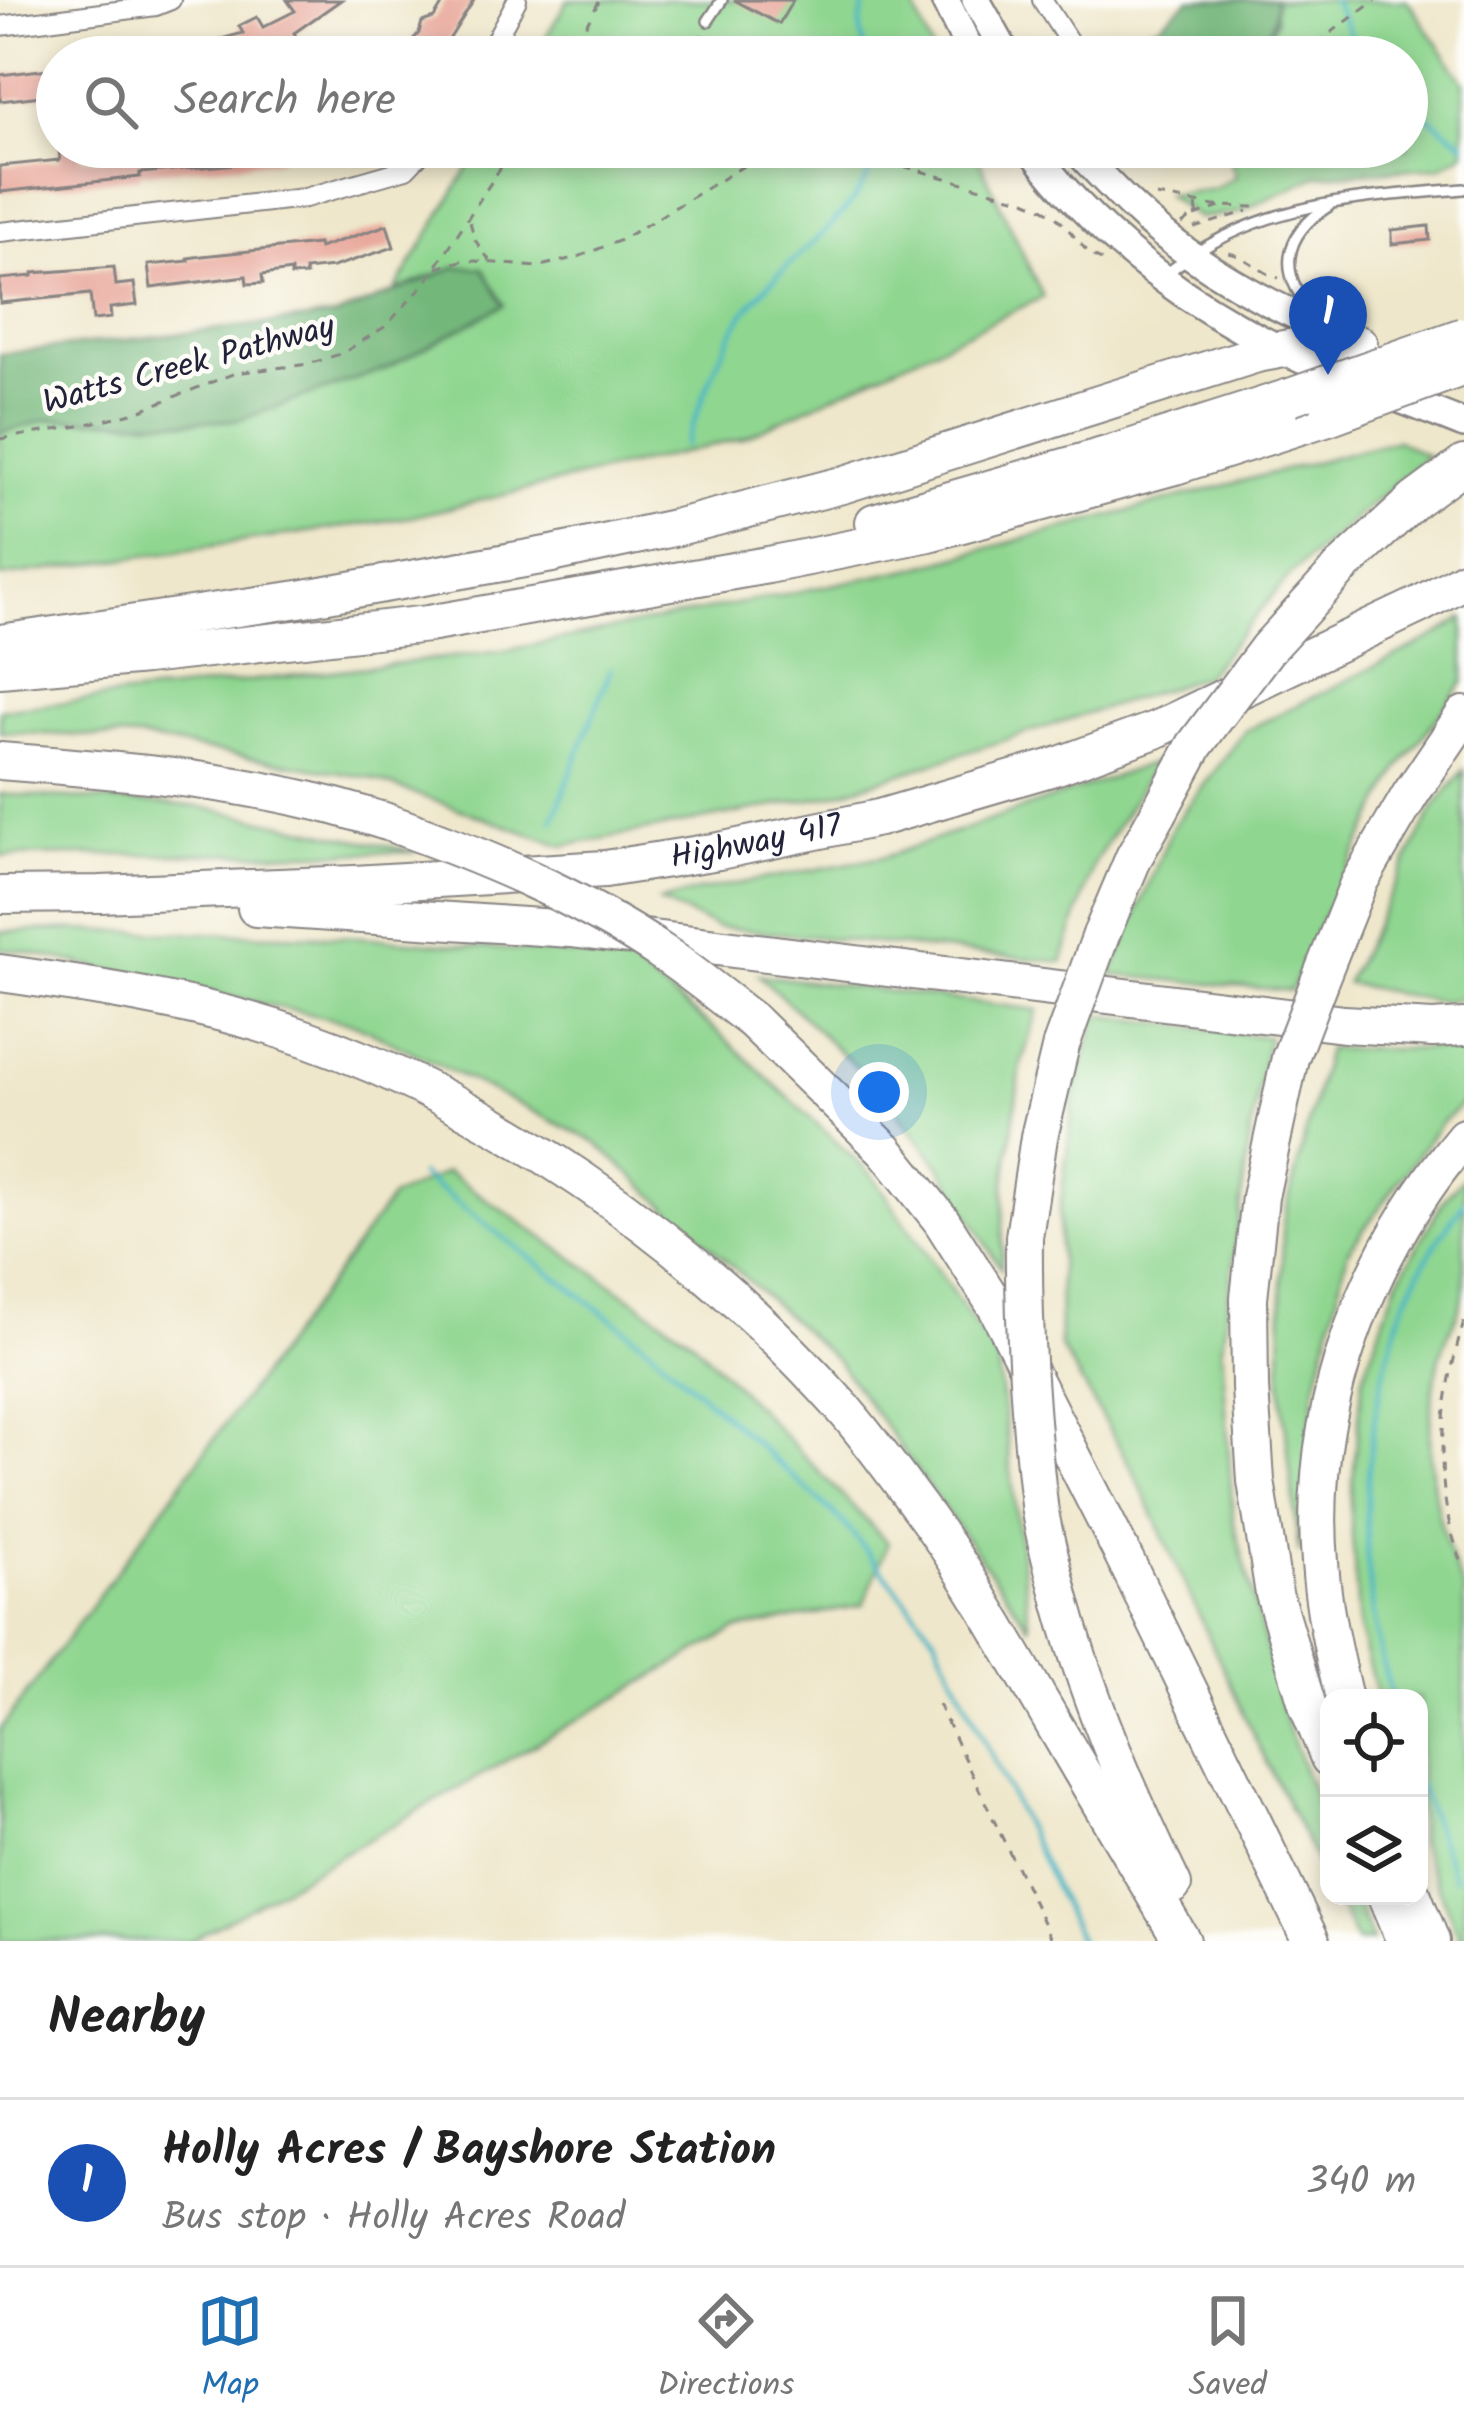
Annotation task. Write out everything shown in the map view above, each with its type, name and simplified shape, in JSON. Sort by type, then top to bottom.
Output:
[{"type":"highway","points":[[655,584],[1034,477],[1290,397],[1464,336]]},
{"type":"highway","points":[[0,643],[321,595],[679,527],[901,467],[1279,348],[1348,340]]},
{"type":"highway","points":[[0,669],[428,623],[928,533],[1175,466],[1328,418],[1464,367]]},
{"type":"highway","points":[[1199,1941],[1098,1714],[1065,1618],[1042,1526],[1023,1327],[1024,1237],[1039,1137],[1060,1045],[1101,935],[1134,857],[1195,745],[1267,649],[1341,568],[1450,474]]},
{"type":"highway","name":"Highway 417","points":[[10,895],[354,884],[605,869],[879,818],[1057,766],[1155,730],[1464,580]]},
{"type":"highway","points":[[1320,1736],[1274,1594],[1256,1481],[1249,1298],[1260,1197],[1290,1058],[1358,884],[1464,715]]},
{"type":"highway","points":[[0,761],[224,785],[314,801],[384,821],[466,850],[558,892],[661,952],[753,1021],[885,1150],[941,1220],[997,1308],[1311,1941]]},
{"type":"highway","points":[[10,895],[571,929],[1344,1024],[1464,1028]]},
{"type":"highway","points":[[0,973],[121,990],[275,1028],[422,1084],[588,1184],[672,1248],[753,1318],[842,1407],[921,1510],[994,1621],[1181,1941]]},
{"type":"highway","points":[[1342,1689],[1327,1618],[1319,1544],[1322,1462],[1334,1394],[1351,1331],[1375,1274],[1407,1214],[1464,1137]]},
{"type":"highway","points":[[1390,1905],[1405,1941]]},
{"type":"highway","points":[[1417,1905],[1431,1941]]},
{"type":"main road","points":[[945,0],[963,36]]},
{"type":"main road","points":[[976,0],[996,36]]},
{"type":"main road","points":[[1047,168],[1077,205],[1131,256],[1239,328],[1464,424]]},
{"type":"main road","points":[[1094,168],[1124,200],[1188,242],[1243,289],[1464,389]]},
{"type":"street","points":[[0,26],[156,6],[171,0]]},
{"type":"street","points":[[497,36],[517,0]]},
{"type":"street","points":[[1042,0],[1065,36]]},
{"type":"street","points":[[0,232],[305,198],[407,168]]},
{"type":"lane","points":[[708,21],[722,0]]},
{"type":"lane","points":[[1161,278],[1188,242],[1208,242],[1258,221],[1338,201],[1464,189]]},
{"type":"lane","points":[[1338,201],[1300,228],[1291,252],[1292,280],[1307,305],[1348,340]]},
{"type":"path","points":[[580,36],[601,0]]},
{"type":"path","points":[[1327,36],[1375,1]]},
{"type":"path","points":[[701,36],[708,21]]},
{"type":"path","points":[[435,268],[500,168]]},
{"type":"path","points":[[435,268],[465,260],[544,266],[595,251],[740,168]]},
{"type":"path","points":[[907,168],[1024,200],[1047,210],[1096,259],[1112,257]]},
{"type":"path","points":[[1144,193],[1223,207],[1261,207],[1188,242]]},
{"type":"path","points":[[1194,217],[1196,202]]},
{"type":"path","points":[[1179,226],[1223,207]]},
{"type":"path","points":[[469,217],[475,240],[491,262]]},
{"type":"path","points":[[1224,253],[1238,255],[1268,275],[1292,280]]},
{"type":"path","name":"Watts Creek Pathway","points":[[0,439],[136,412],[235,373],[309,364],[343,352],[386,326],[435,268]]},
{"type":"path","points":[[1464,1322],[1445,1411],[1442,1490],[1464,1567]]},
{"type":"path","points":[[938,1704],[1052,1941]]},
{"type":"green space","points":[[568,0],[911,0],[926,36],[547,36]]},
{"type":"green space","points":[[1189,0],[1275,0],[1265,36],[1123,36],[1158,26]]},
{"type":"green space","points":[[1273,0],[1407,0],[1464,82],[1464,153],[1440,167],[1428,168],[1428,36],[1262,36],[1271,32],[1276,19]]},
{"type":"green space","points":[[468,168],[983,168],[1043,297],[741,439],[411,517],[0,577],[0,433],[50,419],[239,420],[455,267],[395,291]]},
{"type":"green space","points":[[1233,168],[1425,168],[1318,175],[1238,213],[1198,218],[1166,195],[1214,189],[1236,176]]},
{"type":"green space","points":[[455,267],[483,268],[504,305],[385,369],[239,420],[50,419],[0,433],[0,354],[336,316]]},
{"type":"green space","points":[[1397,440],[1427,456],[1292,573],[1205,676],[833,795],[564,846],[370,778],[138,738],[0,732],[0,710],[504,651],[910,569]]},
{"type":"green space","points":[[1464,618],[1464,682],[1399,768],[1291,991],[1111,975],[1173,826],[1245,731]]},
{"type":"green space","points":[[1156,762],[1094,864],[1062,962],[716,927],[659,902],[888,856]]},
{"type":"green space","points":[[1464,770],[1464,998],[1440,1002],[1346,983],[1434,807]]},
{"type":"green space","points":[[0,794],[197,806],[416,852],[0,856]]},
{"type":"green space","points":[[0,932],[360,937],[625,959],[719,1033],[873,1176],[997,1357],[1030,1627],[839,1363],[595,1142],[355,1024],[0,949]]},
{"type":"green space","points":[[759,975],[1038,1010],[1021,1065],[1005,1183],[1001,1269],[940,1166],[876,1086]]},
{"type":"green space","points":[[1098,1015],[1268,1037],[1222,1347],[1233,1519],[1286,1724],[1320,1810],[1320,1869],[1133,1470],[1060,1346],[1059,1217],[1075,1087]]},
{"type":"green space","points":[[1327,1049],[1464,1049],[1464,1102],[1440,1124],[1348,1251],[1315,1390],[1299,1553],[1281,1384],[1283,1223]]},
{"type":"green space","points":[[447,1172],[691,1339],[888,1543],[863,1605],[735,1630],[190,1941],[0,1941],[0,1730],[392,1197]]},
{"type":"green space","points":[[1464,1177],[1464,1287],[1440,1357],[1430,1446],[1444,1535],[1464,1591],[1464,1941],[1428,1863],[1428,1689],[1375,1689],[1359,1628],[1350,1509],[1363,1377],[1397,1282],[1445,1198]]},
{"type":"green space","points":[[1338,1905],[1358,1905],[1372,1941],[1356,1941]]},
{"type":"building","points":[[287,0],[341,0],[296,36],[232,36],[243,33],[239,26],[257,17],[263,27],[295,11]]},
{"type":"building","points":[[445,0],[474,0],[451,36],[416,36],[422,22],[434,18]]},
{"type":"building","points":[[734,0],[793,0],[779,24]]},
{"type":"building","points":[[36,71],[36,97],[0,101],[0,75]]},
{"type":"building","points":[[36,162],[36,168],[194,168],[0,192],[0,166]]},
{"type":"building","points":[[387,225],[394,247],[333,267],[305,270],[306,275],[291,276],[291,271],[262,275],[263,283],[247,284],[246,276],[151,288],[148,265],[318,244],[319,248]]},
{"type":"building","points":[[1429,226],[1430,240],[1392,244],[1392,230]]},
{"type":"building","points":[[114,267],[116,285],[134,283],[137,305],[110,308],[111,318],[93,320],[90,294],[0,303],[0,279]]},
{"type":"waterway","points":[[862,36],[865,0]]},
{"type":"waterway","points":[[1333,0],[1351,36]]},
{"type":"waterway","points":[[1428,117],[1464,143]]},
{"type":"waterway","points":[[685,445],[741,319],[769,284],[842,213],[871,168]]},
{"type":"waterway","points":[[553,820],[611,669]]},
{"type":"waterway","points":[[420,1175],[648,1346],[842,1521],[935,1636],[1080,1941]]},
{"type":"waterway","points":[[1390,1689],[1368,1568],[1372,1436],[1404,1303],[1464,1202]]},
{"type":"waterway","points":[[1424,1797],[1455,1879]]},
{"type":"place","name":"Holly Acres / Bayshore Station","points":[[1328,375]]}]
